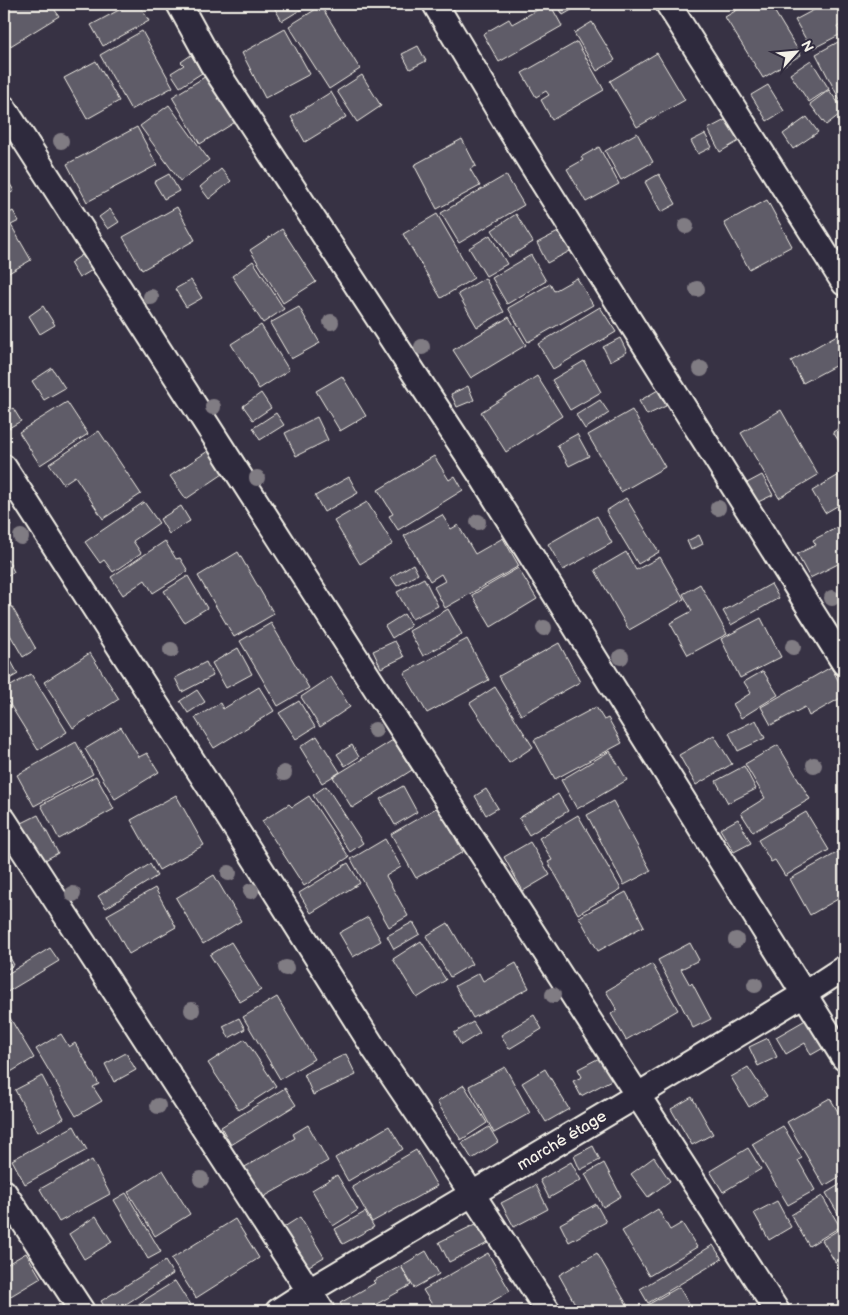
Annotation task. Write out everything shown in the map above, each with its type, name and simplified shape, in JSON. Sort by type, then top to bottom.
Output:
[{"type":"street","points":[[179,4],[212,64],[482,477],[844,1058]]},
{"type":"street","points":[[435,4],[518,141],[844,663]]},
{"type":"street","points":[[668,4],[844,283]]},
{"type":"street","points":[[4,108],[777,1311]]},
{"type":"street","points":[[4,467],[216,797],[375,1050],[548,1311]]},
{"type":"street","points":[[4,820],[322,1311]]},
{"type":"street","name":"marché étage","points":[[278,1311],[638,1095],[844,968]]},
{"type":"street","points":[[4,1192],[82,1311]]},
{"type":"building","points":[[15,4],[51,4],[59,16],[4,50],[4,11]]},
{"type":"building","points":[[130,4],[139,4],[149,21],[103,46],[91,25]]},
{"type":"building","points":[[272,4],[310,4],[282,21]]},
{"type":"building","points":[[550,4],[562,26],[499,62],[483,34],[509,19],[512,24]]},
{"type":"building","points":[[557,4],[582,4],[563,15]]},
{"type":"building","points":[[747,4],[770,4],[801,55],[763,78],[725,17]]},
{"type":"building","points":[[825,4],[844,4],[844,23],[837,27],[841,34],[814,48],[811,41],[808,43],[795,20]]},
{"type":"building","points":[[321,6],[360,69],[329,89],[289,26]]},
{"type":"building","points":[[592,22],[615,60],[597,71],[574,33]]},
{"type":"building","points":[[285,29],[310,74],[265,98],[242,53]]},
{"type":"building","points":[[142,31],[173,87],[131,110],[100,55]]},
{"type":"building","points":[[577,42],[604,90],[552,120],[541,100],[549,95],[546,91],[536,97],[522,73]]},
{"type":"building","points":[[838,42],[844,54],[844,108],[816,54]]},
{"type":"building","points":[[418,46],[426,61],[410,69],[402,54]]},
{"type":"building","points":[[657,53],[685,100],[637,127],[610,81]]},
{"type":"building","points":[[191,55],[202,73],[180,87],[171,73],[184,65],[181,62]]},
{"type":"building","points":[[811,60],[829,89],[809,102],[790,74]]},
{"type":"building","points":[[96,61],[119,101],[87,119],[64,78]]},
{"type":"building","points":[[208,75],[237,121],[200,144],[172,97]]},
{"type":"building","points":[[362,75],[381,106],[357,122],[337,91]]},
{"type":"building","points":[[768,85],[784,111],[767,121],[751,95]]},
{"type":"building","points":[[829,90],[844,111],[826,125],[810,104]]},
{"type":"building","points":[[331,92],[346,117],[305,142],[291,117]]},
{"type":"building","points":[[169,105],[209,160],[180,181],[140,126]]},
{"type":"building","points":[[807,117],[818,132],[793,149],[783,134]]},
{"type":"building","points":[[727,119],[739,141],[720,152],[708,129]]},
{"type":"building","points":[[137,127],[157,165],[87,202],[67,164]]},
{"type":"building","points":[[637,133],[653,162],[621,180],[605,151]]},
{"type":"building","points":[[705,134],[712,147],[698,154],[691,141]]},
{"type":"building","points":[[462,139],[476,166],[470,169],[480,186],[437,209],[414,165]]},
{"type":"building","points":[[599,147],[619,184],[586,202],[567,169],[583,160],[581,157]]},
{"type":"building","points":[[221,169],[231,181],[209,199],[200,187]]},
{"type":"building","points":[[4,174],[14,191],[4,197]]},
{"type":"building","points":[[169,174],[179,191],[164,199],[154,182]]},
{"type":"building","points":[[659,174],[676,204],[661,212],[645,182]]},
{"type":"building","points":[[506,175],[524,205],[459,243],[441,213]]},
{"type":"building","points":[[767,200],[792,246],[749,269],[724,223]]},
{"type":"building","points":[[177,207],[195,240],[142,270],[123,237]]},
{"type":"building","points":[[110,209],[119,222],[108,229],[99,217]]},
{"type":"building","points":[[13,211],[19,221],[11,225],[31,260],[7,274],[4,269],[4,216]]},
{"type":"building","points":[[437,214],[474,278],[441,298],[403,234]]},
{"type":"building","points":[[516,214],[533,242],[509,257],[492,230]]},
{"type":"building","points":[[282,229],[316,282],[283,303],[250,250]]},
{"type":"building","points":[[562,230],[572,250],[547,263],[537,243]]},
{"type":"building","points":[[490,235],[507,264],[486,276],[469,248]]},
{"type":"building","points":[[85,253],[94,269],[79,278],[70,263]]},
{"type":"building","points":[[531,255],[546,281],[507,304],[492,278]]},
{"type":"building","points":[[253,261],[284,309],[263,323],[232,276]]},
{"type":"building","points":[[485,278],[504,312],[477,327],[458,294]]},
{"type":"building","points":[[577,278],[593,305],[528,342],[508,308],[550,284],[554,291]]},
{"type":"building","points":[[191,280],[202,298],[186,307],[175,289]]},
{"type":"building","points":[[43,306],[55,325],[40,334],[29,316]]},
{"type":"building","points":[[299,307],[320,343],[291,359],[270,323]]},
{"type":"building","points":[[600,307],[616,332],[553,369],[538,344]]},
{"type":"building","points":[[509,317],[526,345],[471,378],[453,350]]},
{"type":"building","points":[[261,325],[289,370],[259,389],[231,344]]},
{"type":"building","points":[[844,331],[844,361],[803,383],[791,361]]},
{"type":"building","points":[[620,338],[627,352],[610,361],[603,347]]},
{"type":"building","points":[[584,361],[601,392],[570,410],[552,380]]},
{"type":"building","points":[[52,368],[65,388],[44,400],[32,381]]},
{"type":"building","points":[[342,376],[366,416],[340,431],[316,391]]},
{"type":"building","points":[[537,376],[562,416],[506,452],[481,412]]},
{"type":"building","points":[[468,386],[474,400],[457,407],[451,394]]},
{"type":"building","points":[[658,390],[666,406],[647,415],[639,401]]},
{"type":"building","points":[[261,393],[271,408],[253,420],[243,406]]},
{"type":"building","points":[[600,400],[609,413],[585,429],[576,415]]},
{"type":"building","points":[[67,402],[88,434],[40,465],[19,432]]},
{"type":"building","points":[[13,408],[21,421],[7,429],[4,424],[4,414]]},
{"type":"building","points":[[632,410],[665,467],[621,492],[588,435]]},
{"type":"building","points":[[781,410],[818,475],[779,498],[741,433]]},
{"type":"building","points":[[276,413],[284,425],[260,440],[253,428]]},
{"type":"building","points":[[317,417],[328,440],[296,456],[285,433]]},
{"type":"building","points":[[844,425],[844,449],[833,432]]},
{"type":"building","points":[[99,431],[141,494],[103,519],[75,476],[63,484],[49,464]]},
{"type":"building","points":[[577,434],[589,456],[569,466],[557,445]]},
{"type":"building","points":[[211,449],[226,472],[186,499],[170,476]]},
{"type":"building","points":[[434,456],[449,480],[455,476],[463,490],[398,530],[389,516],[393,514],[378,490]]},
{"type":"building","points":[[844,472],[844,502],[825,513],[812,491]]},
{"type":"building","points":[[762,475],[773,495],[758,502],[747,483]]},
{"type":"building","points":[[349,477],[358,493],[324,512],[315,496]]},
{"type":"building","points":[[626,498],[659,552],[638,564],[606,511]]},
{"type":"building","points":[[144,502],[159,523],[133,541],[141,553],[113,572],[104,560],[100,563],[85,542]]},
{"type":"building","points":[[367,502],[393,544],[360,564],[334,521]]},
{"type":"building","points":[[181,506],[190,521],[169,534],[160,519]]},
{"type":"building","points":[[4,512],[11,526],[4,530]]},
{"type":"building","points":[[442,515],[451,529],[458,525],[475,554],[503,538],[519,566],[445,608],[434,587],[445,581],[441,574],[430,581],[404,536]]},
{"type":"building","points":[[597,516],[612,543],[563,570],[548,544]]},
{"type":"building","points":[[844,524],[844,561],[810,578],[797,554],[816,545],[813,540]]},
{"type":"building","points":[[699,535],[703,544],[691,550],[687,541]]},
{"type":"building","points":[[165,541],[176,559],[180,558],[188,571],[153,593],[145,580],[123,595],[111,577]]},
{"type":"building","points":[[238,552],[274,614],[234,637],[198,576]]},
{"type":"building","points":[[626,552],[636,570],[660,557],[684,599],[629,630],[595,570]]},
{"type":"building","points":[[8,560],[14,572],[4,577],[4,562]]},
{"type":"building","points":[[413,564],[418,574],[397,586],[391,577]]},
{"type":"building","points":[[518,568],[537,599],[491,627],[472,595]]},
{"type":"building","points":[[188,576],[207,608],[184,622],[164,591]]},
{"type":"building","points":[[424,578],[438,606],[412,619],[397,592]]},
{"type":"building","points":[[700,584],[727,634],[688,655],[670,623],[692,611],[683,594]]},
{"type":"building","points":[[771,584],[779,598],[731,625],[723,611]]},
{"type":"building","points":[[4,593],[36,649],[23,657],[9,633],[4,635]]},
{"type":"building","points":[[448,609],[462,634],[423,656],[409,631]]},
{"type":"building","points":[[404,614],[411,626],[392,638],[385,626]]},
{"type":"building","points":[[761,618],[781,657],[740,678],[721,639]]},
{"type":"building","points":[[271,623],[309,688],[278,706],[240,641]]},
{"type":"building","points":[[467,639],[489,680],[427,713],[404,673]]},
{"type":"building","points":[[395,641],[404,657],[381,668],[373,651]]},
{"type":"building","points":[[559,643],[580,682],[521,715],[499,676]]},
{"type":"building","points":[[4,648],[18,674],[4,682]]},
{"type":"building","points":[[238,648],[252,674],[226,688],[212,663]]},
{"type":"building","points":[[90,653],[119,699],[73,728],[44,682]]},
{"type":"building","points":[[206,662],[213,676],[182,692],[175,678]]},
{"type":"building","points":[[831,667],[844,691],[844,696],[809,716],[805,707],[771,725],[761,707]]},
{"type":"building","points":[[763,671],[778,695],[741,718],[733,704],[751,693],[744,682]]},
{"type":"building","points":[[31,674],[67,732],[38,750],[4,695],[4,690]]},
{"type":"building","points":[[331,677],[350,707],[320,727],[301,697]]},
{"type":"building","points":[[259,687],[274,711],[214,748],[195,718],[220,703],[223,709]]},
{"type":"building","points":[[495,687],[533,747],[509,763],[470,703]]},
{"type":"building","points":[[197,690],[205,702],[188,713],[180,701]]},
{"type":"building","points":[[299,701],[315,727],[296,739],[279,713]]},
{"type":"building","points":[[596,707],[604,720],[608,718],[622,743],[555,779],[534,740]]},
{"type":"building","points":[[756,720],[765,738],[738,751],[729,733]]},
{"type":"building","points":[[121,727],[139,757],[147,753],[159,772],[115,799],[85,749]]},
{"type":"building","points":[[714,735],[732,764],[696,785],[679,755]]},
{"type":"building","points":[[317,736],[340,772],[322,783],[300,747]]},
{"type":"building","points":[[393,740],[412,770],[352,808],[333,777]]},
{"type":"building","points":[[76,742],[93,774],[34,806],[17,775]]},
{"type":"building","points":[[352,745],[359,757],[345,766],[337,754]]},
{"type":"building","points":[[778,745],[810,799],[753,832],[741,813],[765,798],[745,764]]},
{"type":"building","points":[[610,751],[627,780],[577,809],[561,780]]},
{"type":"building","points":[[744,766],[756,789],[728,803],[716,781]]},
{"type":"building","points":[[96,776],[114,809],[59,839],[41,805]]},
{"type":"building","points":[[326,786],[363,843],[350,852],[313,795]]},
{"type":"building","points":[[403,786],[417,812],[395,825],[380,799]]},
{"type":"building","points":[[486,789],[498,808],[486,815],[475,796]]},
{"type":"building","points":[[558,794],[568,811],[529,835],[519,818]]},
{"type":"building","points":[[176,795],[204,845],[159,870],[131,820]]},
{"type":"building","points":[[309,796],[349,857],[304,886],[262,821],[289,804],[292,807]]},
{"type":"building","points":[[613,801],[651,871],[624,885],[587,815]]},
{"type":"building","points":[[438,807],[463,852],[416,878],[391,834]]},
{"type":"building","points":[[806,812],[829,850],[785,876],[775,860],[771,862],[758,840]]},
{"type":"building","points":[[38,815],[58,853],[36,865],[20,824]]},
{"type":"building","points":[[578,815],[621,889],[578,914],[548,862],[552,860],[539,838]]},
{"type":"building","points":[[738,819],[751,843],[734,852],[720,829]]},
{"type":"building","points":[[385,839],[401,867],[386,876],[408,916],[389,927],[351,859]]},
{"type":"building","points":[[530,842],[550,875],[523,891],[504,857]]},
{"type":"building","points":[[842,850],[844,853],[844,911],[838,899],[810,915],[790,879]]},
{"type":"building","points":[[348,863],[360,883],[311,913],[299,893]]},
{"type":"building","points":[[150,864],[157,876],[106,908],[98,896]]},
{"type":"building","points":[[214,875],[241,921],[203,944],[176,898]]},
{"type":"building","points":[[155,888],[176,927],[129,954],[107,915]]},
{"type":"building","points":[[626,892],[644,926],[598,951],[579,917]]},
{"type":"building","points":[[368,917],[381,941],[353,957],[339,933]]},
{"type":"building","points":[[413,922],[420,934],[394,949],[387,936]]},
{"type":"building","points":[[448,923],[472,964],[450,977],[426,936]]},
{"type":"building","points":[[421,941],[446,980],[417,998],[393,959]]},
{"type":"building","points":[[231,942],[261,990],[240,1002],[210,955]]},
{"type":"building","points":[[690,943],[699,960],[681,969],[690,985],[692,983],[711,1019],[693,1028],[658,960]]},
{"type":"building","points":[[4,947],[14,965],[4,971]]},
{"type":"building","points":[[50,948],[59,961],[4,994],[4,976]]},
{"type":"building","points":[[516,963],[529,988],[473,1018],[455,986],[479,973],[483,981]]},
{"type":"building","points":[[652,964],[678,1010],[626,1040],[611,1014],[617,1010],[606,991]]},
{"type":"building","points":[[277,997],[314,1059],[280,1079],[243,1017]]},
{"type":"building","points":[[4,1008],[34,1058],[4,1076]]},
{"type":"building","points":[[534,1015],[542,1029],[509,1049],[501,1035]]},
{"type":"building","points":[[239,1018],[245,1029],[229,1038],[223,1026]]},
{"type":"building","points":[[809,1018],[825,1047],[811,1055],[805,1043],[786,1054],[776,1037]]},
{"type":"building","points":[[473,1022],[480,1033],[461,1045],[454,1033]]},
{"type":"building","points":[[61,1034],[69,1047],[75,1043],[99,1084],[93,1087],[102,1101],[76,1116],[36,1049]]},
{"type":"building","points":[[768,1038],[777,1057],[758,1066],[749,1047]]},
{"type":"building","points":[[245,1039],[276,1086],[239,1110],[208,1063]]},
{"type":"building","points":[[126,1053],[136,1070],[114,1082],[105,1064]]},
{"type":"building","points":[[346,1054],[356,1075],[313,1095],[304,1074]]},
{"type":"building","points":[[605,1055],[617,1077],[581,1096],[573,1081],[582,1077],[578,1069]]},
{"type":"building","points":[[505,1067],[530,1113],[494,1133],[469,1086]]},
{"type":"building","points":[[748,1067],[767,1096],[749,1107],[731,1077]]},
{"type":"building","points":[[545,1069],[569,1109],[546,1122],[522,1083]]},
{"type":"building","points":[[42,1076],[64,1118],[38,1132],[15,1090]]},
{"type":"building","points":[[464,1085],[487,1123],[461,1140],[437,1102]]},
{"type":"building","points":[[285,1088],[296,1105],[231,1145],[221,1127]]},
{"type":"building","points":[[692,1097],[713,1134],[692,1145],[671,1109]]},
{"type":"building","points":[[830,1098],[844,1122],[844,1174],[824,1186],[787,1122]]},
{"type":"building","points":[[308,1125],[328,1161],[260,1199],[243,1168],[295,1138],[293,1134]]},
{"type":"building","points":[[74,1126],[87,1150],[25,1184],[12,1160]]},
{"type":"building","points":[[389,1126],[403,1149],[348,1181],[335,1158]]},
{"type":"building","points":[[783,1126],[802,1158],[798,1160],[815,1190],[788,1205],[752,1144]]},
{"type":"building","points":[[489,1127],[498,1142],[472,1159],[462,1143]]},
{"type":"building","points":[[593,1146],[600,1160],[580,1170],[574,1156]]},
{"type":"building","points":[[748,1148],[761,1169],[723,1192],[710,1171]]},
{"type":"building","points":[[416,1150],[437,1186],[372,1222],[352,1187]]},
{"type":"building","points":[[654,1157],[670,1181],[648,1197],[631,1174]]},
{"type":"building","points":[[92,1160],[110,1194],[59,1222],[40,1189]]},
{"type":"building","points":[[571,1162],[581,1180],[549,1198],[540,1180]]},
{"type":"building","points":[[604,1163],[621,1196],[603,1207],[585,1174]]},
{"type":"building","points":[[163,1170],[190,1214],[155,1236],[128,1192]]},
{"type":"building","points":[[337,1175],[358,1210],[333,1226],[312,1190]]},
{"type":"building","points":[[844,1182],[844,1221],[843,1222],[826,1193]]},
{"type":"building","points":[[536,1185],[548,1209],[514,1227],[501,1203]]},
{"type":"building","points":[[126,1193],[161,1252],[148,1259],[114,1200]]},
{"type":"building","points":[[822,1196],[840,1227],[809,1246],[791,1215]]},
{"type":"building","points":[[777,1201],[791,1227],[769,1240],[754,1213]]},
{"type":"building","points":[[596,1204],[606,1222],[569,1242],[560,1224]]},
{"type":"building","points":[[658,1209],[670,1230],[682,1223],[697,1247],[649,1276],[622,1231]]},
{"type":"building","points":[[365,1212],[374,1227],[343,1244],[335,1229]]},
{"type":"building","points":[[96,1216],[112,1242],[84,1259],[69,1234]]},
{"type":"building","points":[[300,1217],[324,1257],[304,1269],[281,1229]]},
{"type":"building","points":[[235,1219],[259,1258],[196,1298],[171,1259]]},
{"type":"building","points":[[480,1222],[490,1242],[449,1262],[439,1242]]},
{"type":"building","points":[[843,1227],[844,1229],[843,1275],[822,1240]]},
{"type":"building","points":[[713,1245],[722,1259],[648,1303],[640,1289]]},
{"type":"building","points":[[426,1251],[439,1274],[414,1288],[401,1266]]},
{"type":"building","points":[[26,1253],[41,1278],[4,1300],[4,1266]]},
{"type":"building","points":[[488,1253],[510,1291],[476,1311],[436,1311],[423,1290]]},
{"type":"building","points":[[597,1253],[630,1310],[579,1311],[559,1275]]},
{"type":"building","points":[[165,1261],[173,1274],[115,1311],[107,1311],[101,1301]]},
{"type":"building","points":[[401,1266],[411,1285],[364,1311],[345,1311],[340,1303],[375,1283],[373,1281]]},
{"type":"building","points":[[175,1281],[194,1311],[127,1311]]},
{"type":"building","points":[[679,1287],[693,1311],[647,1311],[644,1307]]}]
